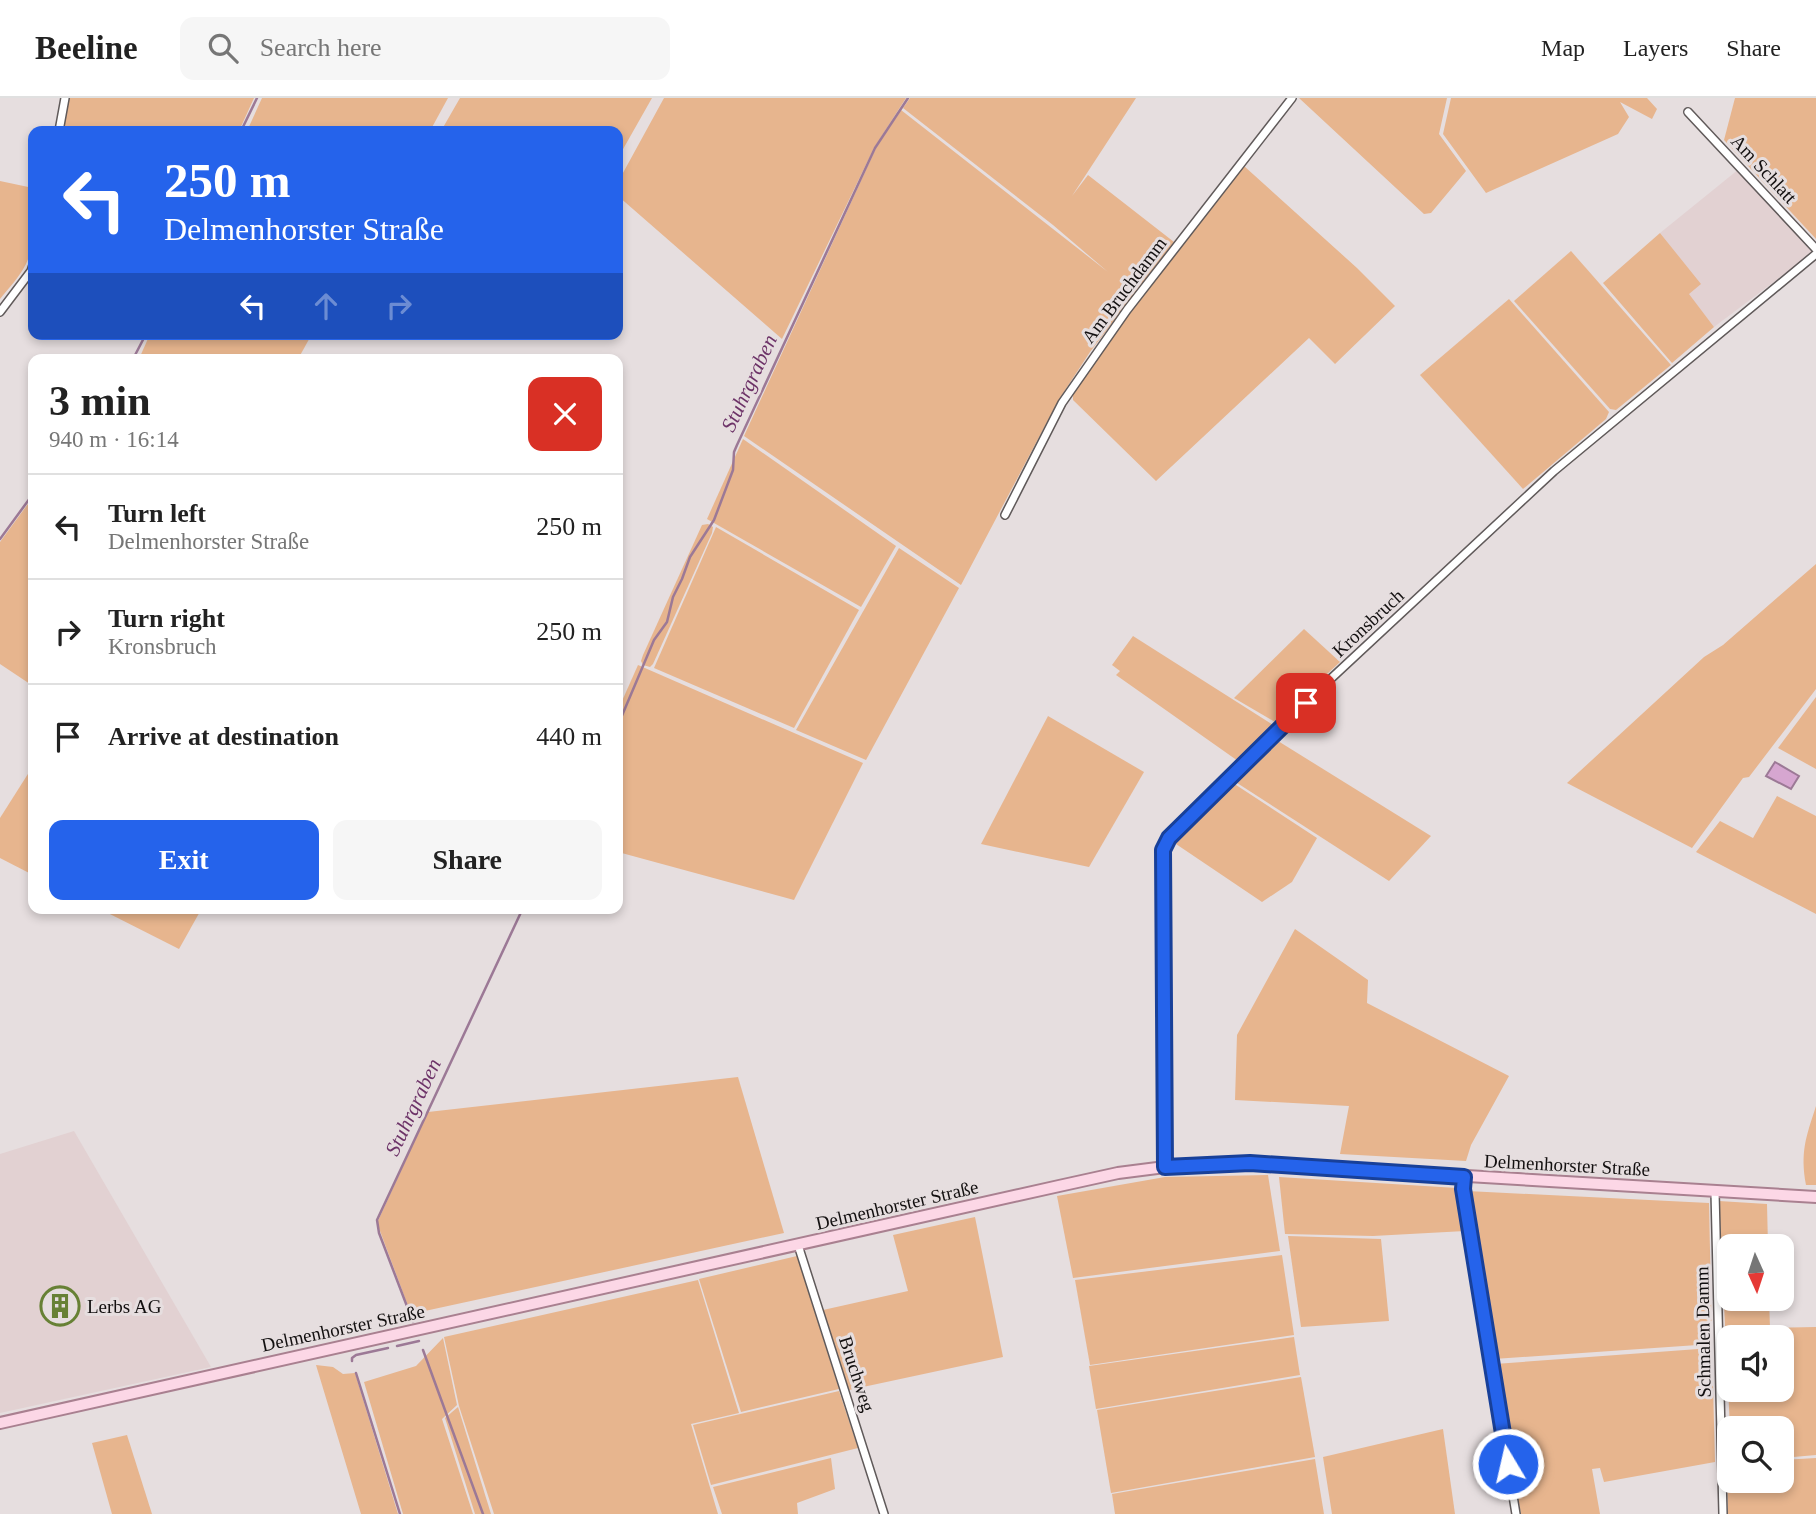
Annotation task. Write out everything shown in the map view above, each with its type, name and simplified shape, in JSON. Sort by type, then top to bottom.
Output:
[{"type":"main road","name":"Delmenhorster Straße","points":[[0,1423],[1107,1175],[1165,1167],[1250,1163],[1816,1197]]},
{"type":"street","points":[[60,126],[65,98]]},
{"type":"street","name":"Am Bruchdamm","points":[[1005,515],[1062,403],[1127,310],[1292,98]]},
{"type":"street","name":"Am Schlatt","points":[[1688,112],[1816,248]]},
{"type":"street","name":"Kronsbruch","points":[[1165,1167],[1163,850],[1169,838],[1323,686],[1554,471],[1816,254]]},
{"type":"street","points":[[0,312],[28,275]]},
{"type":"street","points":[[1464,1177],[1463,1189],[1516,1514]]},
{"type":"street","name":"Schmalen Damm","points":[[1715,1192],[1723,1514]]},
{"type":"street","name":"Bruchweg","points":[[798,1245],[884,1514]]},
{"type":"shaded area","points":[[67,98],[254,98],[241,126],[63,126]]},
{"type":"shaded area","points":[[262,98],[448,98],[433,126],[249,126]]},
{"type":"shaded area","points":[[460,98],[652,98],[623,149],[623,126],[444,126]]},
{"type":"shaded area","points":[[664,98],[906,98],[874,148],[782,339],[623,200],[623,173]]},
{"type":"shaded area","points":[[910,98],[1136,98],[1072,196],[1088,175],[1174,242],[1090,352],[1058,401],[961,585],[744,436],[876,148],[901,110],[1108,272],[1053,225],[903,108]]},
{"type":"shaded area","points":[[1299,98],[1447,98],[1439,134],[1466,171],[1431,213],[1424,214]]},
{"type":"shaded area","points":[[1451,98],[1647,98],[1657,109],[1652,119],[1620,102],[1629,117],[1618,134],[1486,193],[1443,134]]},
{"type":"shaded area","points":[[1735,98],[1816,98],[1816,239],[1724,140]]},
{"type":"shaded area","points":[[1244,166],[1395,306],[1335,364],[1309,338],[1156,481],[1073,400],[1073,394],[1141,296]]},
{"type":"shaded area","points":[[1739,169],[1815,251],[1714,327],[1688,294],[1700,284],[1660,233]]},
{"type":"shaded area","points":[[0,181],[28,187],[28,258],[18,277],[0,299]]},
{"type":"shaded area","points":[[1660,233],[1701,284],[1689,294],[1714,327],[1672,363],[1603,283]]},
{"type":"shaded area","points":[[1571,251],[1671,365],[1616,410],[1610,409],[1514,301]]},
{"type":"shaded area","points":[[1509,299],[1609,412],[1606,419],[1523,489],[1420,375]]},
{"type":"shaded area","points":[[147,340],[309,340],[301,354],[141,354]]},
{"type":"shaded area","points":[[743,439],[896,546],[861,607],[707,519]]},
{"type":"shaded area","points":[[28,504],[28,683],[0,664],[0,542]]},
{"type":"shaded area","points":[[702,525],[713,527],[712,533],[653,664],[650,667],[643,665],[643,655]]},
{"type":"shaded area","points":[[716,527],[859,610],[794,728],[654,668]]},
{"type":"shaded area","points":[[899,548],[959,588],[866,760],[796,730]]},
{"type":"shaded area","points":[[1816,564],[1816,689],[1749,777],[1743,778],[1692,848],[1567,783],[1704,657],[1723,645]]},
{"type":"shaded area","points":[[1304,629],[1340,662],[1275,722],[1234,698]]},
{"type":"shaded area","points":[[1133,636],[1273,725],[1238,761],[1116,675],[1120,671],[1112,665]]},
{"type":"shaded area","points":[[638,665],[863,763],[794,900],[623,853],[623,699]]},
{"type":"shaded area","points":[[1816,697],[1816,769],[1778,748]]},
{"type":"shaded area","points":[[1048,716],[1144,772],[1089,867],[981,844]]},
{"type":"shaded area","points":[[1278,741],[1431,836],[1389,881],[1234,781]]},
{"type":"shaded area","points":[[1775,762],[1799,776],[1791,789],[1766,776]]},
{"type":"shaded area","points":[[28,774],[28,872],[0,858],[0,818]]},
{"type":"shaded area","points":[[1233,783],[1317,838],[1292,882],[1262,902],[1173,842]]},
{"type":"shaded area","points":[[1777,796],[1816,816],[1816,914],[1696,852],[1720,821],[1753,838]]},
{"type":"shaded area","points":[[110,914],[199,914],[179,949]]},
{"type":"shaded area","points":[[1295,929],[1368,980],[1367,1003],[1509,1076],[1471,1145],[1466,1161],[1340,1154],[1349,1106],[1235,1100],[1237,1035]]},
{"type":"shaded area","points":[[738,1077],[784,1233],[411,1314],[377,1223],[428,1112]]},
{"type":"shaded area","points":[[1816,1106],[1816,1185],[1806,1185],[1805,1145]]},
{"type":"shaded area","points":[[74,1131],[211,1367],[0,1413],[0,1154]]},
{"type":"shaded area","points":[[1268,1175],[1280,1251],[1073,1278],[1057,1196],[1165,1177]]},
{"type":"shaded area","points":[[1279,1177],[1457,1188],[1465,1231],[1373,1236],[1285,1234]]},
{"type":"shaded area","points":[[1467,1191],[1709,1203],[1712,1344],[1494,1359]]},
{"type":"shaded area","points":[[1719,1201],[1767,1204],[1768,1234],[1721,1234]]},
{"type":"shaded area","points":[[975,1217],[1003,1357],[849,1390],[823,1310],[908,1291],[893,1235]]},
{"type":"shaded area","points":[[1288,1236],[1381,1239],[1389,1321],[1301,1327]]},
{"type":"shaded area","points":[[1282,1255],[1294,1335],[1090,1365],[1075,1280]]},
{"type":"shaded area","points":[[797,1256],[839,1389],[741,1412],[699,1279]]},
{"type":"shaded area","points":[[698,1280],[739,1413],[691,1424],[718,1514],[494,1514],[459,1406],[444,1337]]},
{"type":"shaded area","points":[[1724,1311],[1769,1311],[1770,1325],[1725,1325]]},
{"type":"shaded area","points":[[1794,1327],[1816,1327],[1816,1455],[1794,1457],[1794,1416],[1729,1416],[1729,1402],[1794,1402]]},
{"type":"shaded area","points":[[1294,1337],[1300,1375],[1096,1409],[1089,1366]]},
{"type":"shaded area","points":[[443,1338],[457,1405],[442,1419],[473,1514],[403,1514],[364,1382],[416,1366]]},
{"type":"shaded area","points":[[1712,1348],[1715,1462],[1604,1482],[1600,1468],[1592,1469],[1600,1514],[1521,1514],[1495,1364]]},
{"type":"shaded area","points":[[316,1365],[333,1367],[343,1374],[355,1373],[398,1514],[361,1514]]},
{"type":"shaded area","points":[[1301,1377],[1315,1457],[1111,1493],[1097,1410]]},
{"type":"shaded area","points":[[839,1391],[858,1448],[711,1485],[693,1425]]},
{"type":"shaded area","points":[[458,1407],[491,1514],[475,1514],[445,1418]]},
{"type":"shaded area","points":[[1443,1429],[1455,1514],[1332,1514],[1323,1457]]},
{"type":"shaded area","points":[[127,1435],[152,1514],[112,1514],[92,1443]]},
{"type":"shaded area","points":[[831,1458],[835,1489],[797,1503],[798,1514],[722,1514],[713,1487]]},
{"type":"shaded area","points":[[1816,1458],[1816,1514],[1728,1514],[1728,1493],[1794,1493],[1794,1459]]},
{"type":"shaded area","points":[[1315,1459],[1324,1514],[1115,1514],[1112,1494]]},
{"type":"waterway","points":[[243,126],[257,98]]},
{"type":"waterway","name":"Stuhrgraben","points":[[623,713],[654,640],[667,622],[673,597],[690,557],[714,520],[733,470],[737,445],[875,148],[908,98]]},
{"type":"waterway","points":[[136,354],[143,340]]},
{"type":"waterway","points":[[0,539],[28,501]]},
{"type":"waterway","name":"Stuhrgraben","points":[[413,1322],[379,1233],[377,1220],[520,914]]},
{"type":"waterway","points":[[397,1346],[419,1341]]},
{"type":"waterway","points":[[352,1361],[356,1355],[388,1348]]},
{"type":"waterway","name":"Stuhrgraben","points":[[423,1350],[483,1514]]},
{"type":"waterway","points":[[356,1373],[400,1514]]},
{"type":"place","name":"Lerbs AG","points":[[60,1306]]},
{"type":"route","points":[[1306,703],[1169,838],[1163,850],[1165,1167],[1250,1163],[1464,1177],[1463,1189],[1508,1464]]}]
